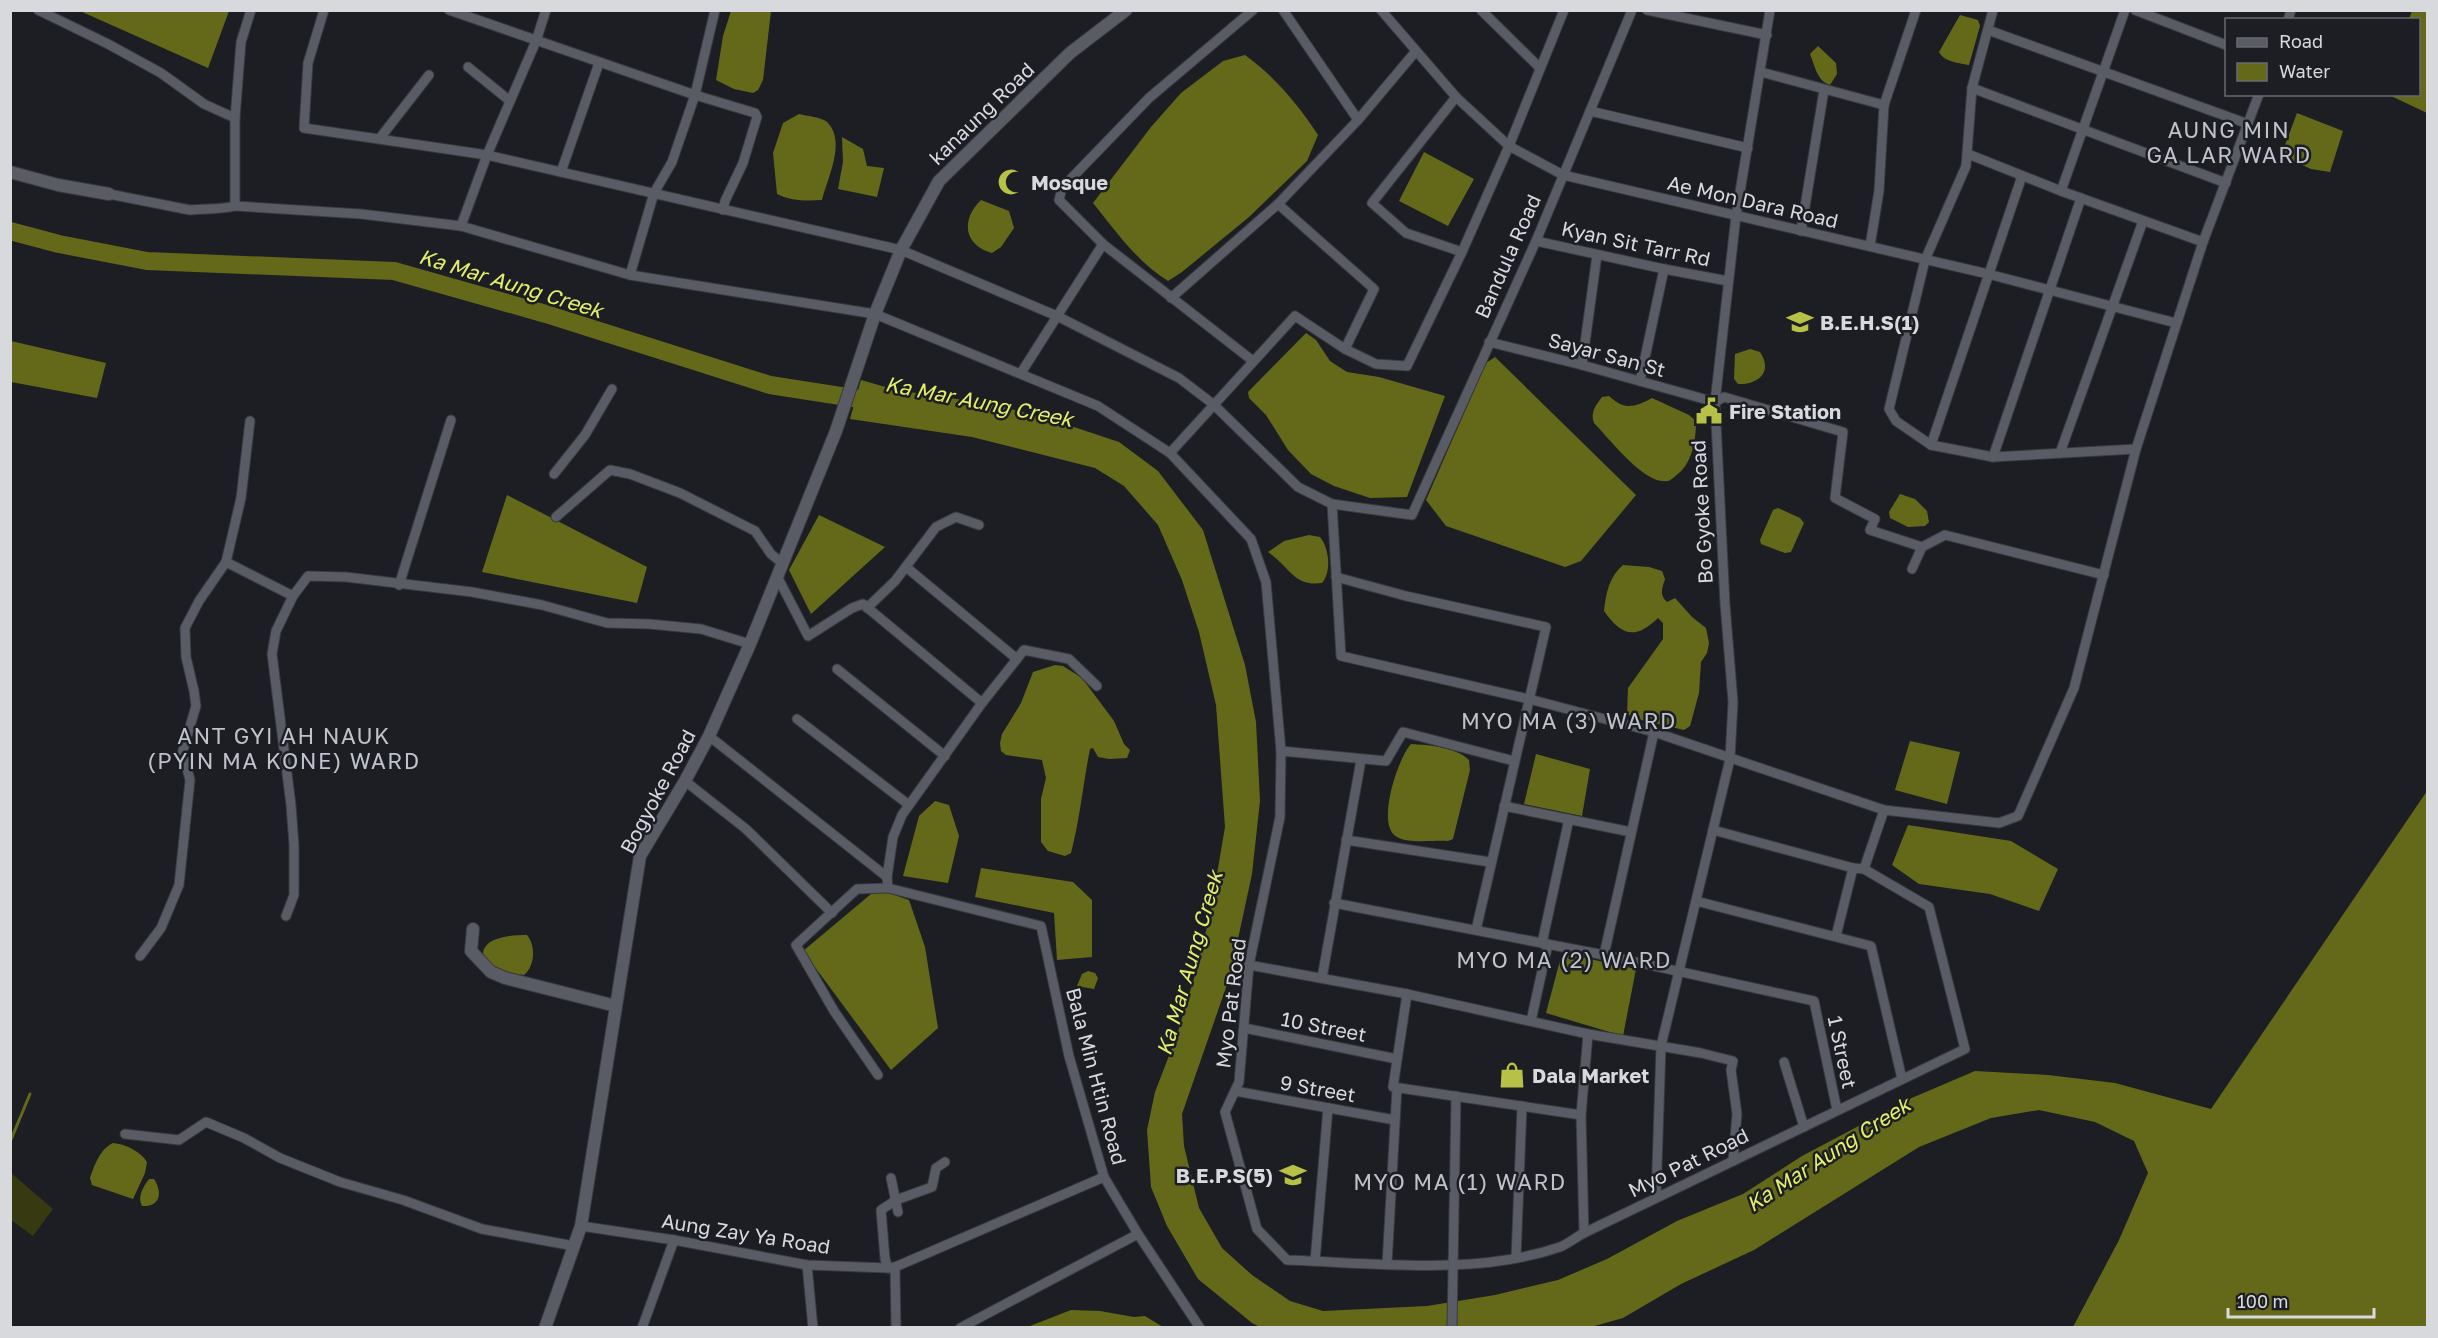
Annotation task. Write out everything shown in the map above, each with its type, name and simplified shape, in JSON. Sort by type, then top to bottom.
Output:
[{"type":"street","points":[[38,10],[108,44],[160,73],[204,104],[235,118]]},
{"type":"street","points":[[235,206],[235,118],[241,42],[251,10]]},
{"type":"street","points":[[324,10],[308,63],[304,128],[487,155],[901,250],[1057,316],[1179,378],[1214,404],[1298,487],[1332,504],[1341,656],[1529,699],[1654,732],[1884,810],[1999,823],[2018,816],[2073,688],[2136,450],[2203,242],[2258,96]]},
{"type":"street","points":[[461,226],[487,155],[536,41],[546,10]]},
{"type":"street","points":[[630,275],[654,194],[672,162],[695,95],[716,10]]},
{"type":"street","name":"kanaung Road","points":[[836,431],[875,314],[901,250],[939,181],[1070,53],[1126,10]]},
{"type":"street","points":[[1253,10],[1149,98],[1062,188],[1059,200],[1103,244],[1253,361]]},
{"type":"street","points":[[1283,10],[1358,120]]},
{"type":"street","name":"Ae Mon Dara Road","points":[[1381,10],[1456,97],[1509,146],[1563,175],[1988,274],[2176,323]]},
{"type":"street","points":[[1481,10],[1539,68]]},
{"type":"street","points":[[1170,453],[1295,316],[1345,349],[1376,364],[1407,366],[1462,252],[1509,146],[1564,10]]},
{"type":"street","name":"Bandula Road","points":[[1332,504],[1412,515],[1536,241],[1632,10]]},
{"type":"street","points":[[1647,10],[1767,34]]},
{"type":"street","name":"Bo Gyoke Road","points":[[1656,1198],[1661,1046],[1730,759],[1733,702],[1725,604],[1716,402],[1736,216],[1770,10]]},
{"type":"street","points":[[1870,246],[1879,191],[1884,105],[1916,10]]},
{"type":"street","points":[[1993,10],[1972,88],[1968,154],[1965,166],[1925,260],[1889,409],[1896,421],[1931,445],[1993,457],[2136,450]]},
{"type":"street","points":[[2061,191],[2125,10]]},
{"type":"street","points":[[2135,10],[2225,45]]},
{"type":"street","points":[[451,11],[695,95],[749,109],[757,117],[743,163],[723,210]]},
{"type":"street","points":[[1988,30],[2104,70],[2248,124]]},
{"type":"street","points":[[1171,298],[1278,204],[1358,120],[1416,51]]},
{"type":"street","points":[[561,172],[599,63]]},
{"type":"street","points":[[468,68],[510,101]]},
{"type":"street","points":[[1761,72],[1884,105]]},
{"type":"street","points":[[380,138],[429,75]]},
{"type":"street","points":[[1972,88],[2226,183]]},
{"type":"street","points":[[1801,231],[1824,90]]},
{"type":"street","points":[[1456,97],[1372,203],[1402,231],[1462,252]]},
{"type":"street","points":[[1590,111],[1748,148]]},
{"type":"street","points":[[1968,154],[2061,191],[2203,242]]},
{"type":"street","points":[[10,172],[58,185],[109,194]]},
{"type":"street","points":[[1931,445],[2022,176]]},
{"type":"street","name":"Myo Pat Road","points":[[109,194],[190,210],[202,208],[220,210],[235,206],[362,214],[461,226],[630,275],[875,314],[1098,406],[1170,453],[1251,539],[1266,582],[1281,752],[1280,817],[1249,965],[1239,1082],[1225,1112],[1257,1229],[1287,1260],[1454,1264],[1516,1258],[1562,1246],[1584,1233],[1965,1049],[1929,907],[1864,869]]},
{"type":"street","points":[[1993,457],[2081,198]]},
{"type":"street","points":[[1278,204],[1374,289],[1345,349]]},
{"type":"street","points":[[2060,453],[2143,221]]},
{"type":"street","name":"Kyan Sit Tarr Rd","points":[[1536,241],[1728,281]]},
{"type":"street","points":[[1021,374],[1103,244]]},
{"type":"street","points":[[1582,365],[1597,255]]},
{"type":"street","points":[[1640,381],[1664,269]]},
{"type":"street","name":"Sayar San St","points":[[1489,342],[1716,402],[1724,397],[1843,432],[1835,498],[1875,519],[1870,530],[1922,547]]},
{"type":"street","points":[[554,474],[585,435],[612,388]]},
{"type":"street","points":[[399,585],[451,420]]},
{"type":"street","points":[[140,956],[165,919],[179,885],[190,780],[185,761],[181,757],[196,706],[186,657],[185,628],[199,602],[226,562],[241,498],[250,421]]},
{"type":"street","name":"Bogyoke Road","points":[[545,1328],[581,1226],[640,856],[709,736],[750,644],[836,431]]},
{"type":"street","points":[[556,517],[610,470],[630,474],[680,493],[755,531],[771,554],[782,564]]},
{"type":"street","points":[[867,608],[906,567],[930,533],[942,523],[956,517],[979,525]]},
{"type":"street","points":[[1912,569],[1922,547],[1945,535],[2104,575]]},
{"type":"street","points":[[226,562],[293,596]]},
{"type":"street","points":[[906,567],[1017,659]]},
{"type":"street","points":[[286,916],[294,895],[294,845],[272,654],[276,631],[293,596],[308,576],[346,578],[502,597],[542,605],[607,623],[701,629],[750,644]]},
{"type":"street","points":[[777,576],[808,636],[852,608],[863,604],[982,703]]},
{"type":"street","points":[[1335,577],[1406,596],[1546,627],[1476,930]]},
{"type":"street","points":[[878,1075],[834,1011],[796,945],[857,889],[888,888],[887,877],[893,837],[902,815],[982,703],[1024,650],[1069,659],[1097,686]]},
{"type":"street","points":[[837,669],[945,756]]},
{"type":"street","points":[[797,719],[909,805]]},
{"type":"street","points":[[1281,752],[1386,761],[1403,732],[1514,761]]},
{"type":"street","points":[[1604,955],[1654,732]]},
{"type":"street","points":[[709,736],[887,877]]},
{"type":"street","points":[[1322,978],[1361,760]]},
{"type":"street","points":[[685,781],[746,829],[832,913]]},
{"type":"street","points":[[1504,806],[1631,832]]},
{"type":"street","points":[[1713,830],[1864,869],[1884,810]]},
{"type":"street","points":[[1531,1021],[1569,819]]},
{"type":"street","points":[[1346,840],[1490,862]]},
{"type":"street","points":[[1836,936],[1853,868]]},
{"type":"street","name":"Bala Min Htin Road","points":[[888,888],[1041,926],[1069,1056],[1104,1176],[1138,1234],[1200,1328]]},
{"type":"street","points":[[1696,901],[1871,946],[1902,1079]]},
{"type":"street","points":[[1334,903],[1604,955],[1678,973]]},
{"type":"street","points":[[473,929],[471,951],[491,972],[515,981],[616,1006]]},
{"type":"street","points":[[1249,965],[1407,994],[1588,1034],[1733,1061],[1731,1070],[1737,1114],[1733,1161]]},
{"type":"street","name":"1 Street","points":[[1678,973],[1814,1001],[1837,1110]]},
{"type":"street","points":[[1387,1264],[1397,1088],[1394,1087],[1407,994]]},
{"type":"street","name":"10 Street","points":[[1244,1028],[1397,1059]]},
{"type":"street","points":[[1584,1233],[1581,1115],[1588,1034]]},
{"type":"street","points":[[1784,1062],[1804,1127]]},
{"type":"street","points":[[1397,1088],[1581,1115]]},
{"type":"street","name":"9 Street","points":[[1235,1091],[1395,1120]]},
{"type":"street","points":[[1452,1328],[1456,1096]]},
{"type":"street","points":[[1516,1258],[1522,1106]]},
{"type":"street","points":[[1315,1261],[1328,1108]]},
{"type":"street","points":[[125,1134],[179,1140],[206,1122],[244,1138],[280,1158],[340,1182],[403,1200],[482,1229],[574,1246]]},
{"type":"street","points":[[896,1328],[892,1268],[880,1212],[882,1208],[896,1200],[932,1187],[936,1168],[945,1162]]},
{"type":"street","name":"Aung Zay Ya Road","points":[[581,1226],[674,1240],[807,1265],[892,1268],[1104,1176]]},
{"type":"street","points":[[891,1178],[898,1212]]},
{"type":"street","points":[[960,1328],[1138,1234]]},
{"type":"street","points":[[643,1327],[674,1240]]},
{"type":"street","points":[[807,1265],[813,1328]]},
{"type":"shaded area","points":[[11,1173],[53,1209],[33,1236],[11,1220]]},
{"type":"water","points":[[80,11],[229,11],[208,68]]},
{"type":"water","points":[[731,11],[771,11],[763,80],[758,90],[753,93],[734,89],[716,80],[723,36]]},
{"type":"water","points":[[2412,11],[2427,11],[2427,113],[2391,96],[2420,96],[2420,18],[2409,18]]},
{"type":"water","points":[[1960,15],[1978,20],[1980,26],[1969,65],[1948,60],[1939,52]]},
{"type":"water","points":[[1818,46],[1836,63],[1837,74],[1830,85],[1819,77],[1810,54]]},
{"type":"water","points":[[1245,55],[1285,92],[1318,135],[1307,161],[1249,217],[1168,281],[1136,255],[1093,203],[1151,127],[1181,93],[1223,61]]},
{"type":"water","points":[[2297,113],[2343,131],[2330,172],[2311,169],[2285,157],[2285,145]]},
{"type":"water","points":[[799,114],[824,120],[833,130],[836,149],[822,200],[799,200],[777,194],[773,153],[783,123]]},
{"type":"water","points":[[842,137],[863,149],[867,166],[884,168],[877,197],[838,189],[843,162]]},
{"type":"water","points":[[1424,152],[1474,179],[1448,226],[1399,201]]},
{"type":"water","points":[[981,200],[1009,211],[1014,228],[1001,247],[992,253],[975,244],[968,231],[970,215]]},
{"type":"water","points":[[1306,333],[1316,340],[1330,361],[1347,372],[1379,377],[1445,396],[1407,497],[1370,498],[1334,486],[1311,474],[1288,450],[1266,415],[1249,398],[1248,392]]},
{"type":"water","points":[[11,341],[106,363],[97,398],[11,382]]},
{"type":"water","points":[[1750,349],[1760,352],[1764,359],[1764,371],[1762,376],[1752,382],[1738,384],[1734,379],[1735,354]]},
{"type":"water","points":[[1495,357],[1636,495],[1581,561],[1565,567],[1446,526],[1426,500],[1486,363]]},
{"type":"water","points":[[861,380],[896,390],[997,405],[1119,442],[1158,471],[1203,530],[1245,665],[1256,722],[1260,801],[1252,874],[1230,976],[1182,1114],[1184,1146],[1199,1208],[1222,1248],[1252,1275],[1290,1301],[1323,1311],[1427,1306],[1495,1295],[1558,1280],[1607,1259],[1677,1221],[1743,1194],[1802,1156],[1907,1100],[1975,1071],[2048,1075],[2115,1083],[2211,1109],[2427,791],[2427,1327],[2073,1327],[2119,1240],[2148,1173],[2134,1141],[2095,1122],[2039,1110],[1991,1118],[1919,1147],[1754,1250],[1681,1284],[1623,1318],[1591,1327],[1262,1328],[1252,1323],[1198,1279],[1167,1226],[1151,1187],[1147,1130],[1155,1092],[1177,1035],[1195,975],[1210,915],[1225,827],[1216,705],[1199,632],[1182,580],[1158,525],[1124,486],[1095,468],[972,437],[850,419]]},
{"type":"water","points":[[1609,396],[1625,406],[1640,404],[1652,398],[1689,415],[1696,421],[1691,456],[1684,468],[1672,479],[1659,481],[1638,469],[1594,423],[1593,412],[1596,406],[1602,397]]},
{"type":"water","points":[[1900,494],[1915,499],[1927,511],[1929,522],[1925,526],[1908,527],[1890,518],[1889,512]]},
{"type":"water","points":[[507,495],[647,567],[637,603],[482,572]]},
{"type":"water","points":[[1778,508],[1800,518],[1804,523],[1791,552],[1785,553],[1761,544],[1760,540],[1773,510]]},
{"type":"water","points":[[819,515],[885,547],[811,614],[789,570]]},
{"type":"water","points":[[1309,535],[1320,537],[1327,553],[1327,572],[1322,583],[1305,582],[1298,579],[1268,552],[1284,541]]},
{"type":"water","points":[[1623,565],[1649,567],[1662,571],[1665,579],[1662,591],[1664,599],[1667,602],[1675,598],[1692,617],[1706,628],[1709,643],[1707,653],[1701,662],[1699,693],[1690,726],[1684,730],[1637,719],[1627,714],[1628,688],[1663,639],[1663,623],[1658,618],[1642,630],[1629,632],[1617,626],[1604,611],[1609,586],[1614,575]]},
{"type":"water","points":[[1055,665],[1063,666],[1082,678],[1114,721],[1124,744],[1130,750],[1127,758],[1109,759],[1098,757],[1093,748],[1090,749],[1071,853],[1065,856],[1048,851],[1041,842],[1041,799],[1046,778],[1042,760],[1006,755],[1001,751],[1000,743],[1002,734],[1021,703],[1033,672]]},
{"type":"water","points":[[1910,741],[1960,752],[1947,804],[1895,790]]},
{"type":"water","points":[[1411,744],[1450,749],[1469,760],[1470,770],[1453,839],[1448,841],[1408,840],[1397,837],[1391,830],[1388,806],[1391,792],[1400,763]]},
{"type":"water","points":[[1536,754],[1590,769],[1582,816],[1524,804]]},
{"type":"water","points":[[935,801],[949,805],[959,836],[948,883],[903,876],[919,816]]},
{"type":"water","points":[[1908,825],[2011,841],[2058,869],[2039,911],[1990,894],[1919,884],[1892,865]]},
{"type":"water","points":[[981,868],[1073,882],[1092,900],[1092,957],[1057,960],[1054,913],[975,897]]},
{"type":"water","points":[[877,889],[909,900],[925,947],[938,1028],[891,1070],[803,951]]},
{"type":"water","points":[[527,935],[532,945],[533,956],[528,971],[524,975],[503,970],[484,958],[483,952],[486,946],[494,940]]},
{"type":"water","points":[[1562,953],[1636,969],[1623,1036],[1546,1013]]},
{"type":"water","points":[[1088,971],[1095,973],[1098,978],[1094,989],[1077,986],[1082,974]]},
{"type":"water","points":[[113,1143],[132,1149],[147,1162],[145,1173],[133,1199],[92,1185],[90,1178],[96,1163],[104,1149]]},
{"type":"water","points":[[149,1179],[154,1179],[157,1184],[158,1198],[153,1204],[142,1206],[140,1196]]},
{"type":"water","points":[[1071,1310],[1100,1311],[1134,1317],[1145,1316],[1163,1327],[990,1327],[1030,1326]]},
{"type":"waterway","name":"Ka Mar Aung Creek","points":[[10,231],[59,244],[147,261],[394,271],[546,314],[770,385],[866,400]]},
{"type":"waterway","points":[[10,1142],[30,1094]]},
{"type":"place","name":"Mosque","points":[[1011,182]]},
{"type":"place","name":"B.E.H.S(1)","points":[[1800,322]]},
{"type":"place","name":"Fire Station","points":[[1709,411]]},
{"type":"place","name":"Dala Market","points":[[1512,1075]]},
{"type":"place","name":"B.E.P.S(5)","points":[[1293,1175]]},
{"type":"district","name":"AUNG MIN GA LAR WARD","points":[[2229,142]]},
{"type":"district","name":"MYO MA (3) WARD","points":[[1569,720]]},
{"type":"district","name":"ANT GYI AH NAUK (PYIN MA KONE) WARD","points":[[284,748]]},
{"type":"district","name":"MYO MA (2) WARD","points":[[1564,959]]},
{"type":"district","name":"MYO MA (1) WARD","points":[[1460,1181]]}]
